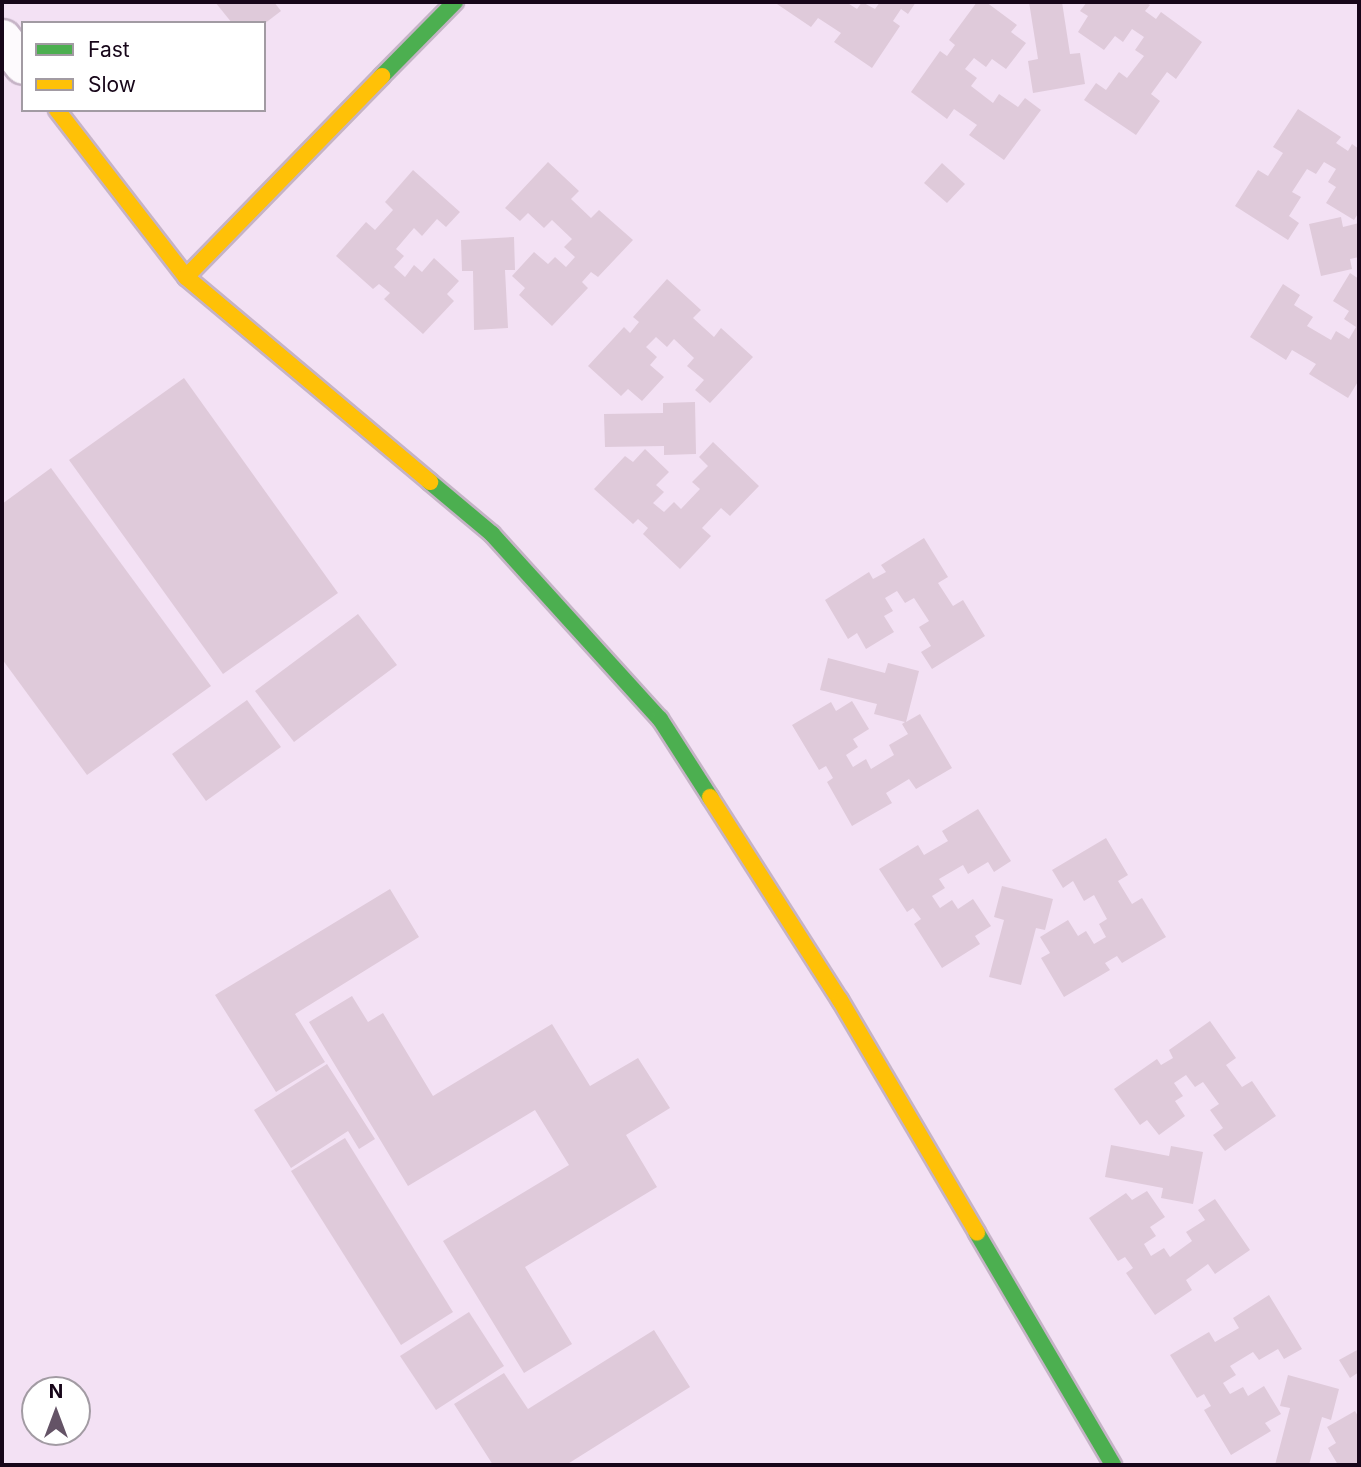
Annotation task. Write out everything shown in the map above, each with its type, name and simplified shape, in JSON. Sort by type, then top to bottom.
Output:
[{"type":"street","points":[[186,276],[455,2]]},
{"type":"street","points":[[2,38],[21,62]]},
{"type":"street","points":[[59,112],[186,276],[492,534],[660,719],[840,1000],[1113,1465]]},
{"type":"building","points":[[215,2],[274,2],[281,11],[266,22],[230,21]]},
{"type":"building","points":[[774,2],[846,2],[857,9],[862,2],[875,9],[880,2],[916,2],[908,14],[901,9],[893,21],[900,26],[872,68],[834,42],[841,33],[818,18],[811,27]]},
{"type":"building","points":[[977,2],[986,2],[1017,25],[1011,32],[1026,43],[1006,69],[992,59],[986,67],[974,58],[965,69],[977,78],[971,86],[993,103],[999,94],[1018,107],[1025,98],[1041,110],[1004,160],[969,135],[977,125],[954,109],[947,119],[911,92],[940,51],[947,56],[955,45],[949,40]]},
{"type":"building","points":[[1029,2],[1062,2],[1070,54],[1080,53],[1085,84],[1033,93],[1028,61],[1038,59]]},
{"type":"building","points":[[1087,2],[1145,2],[1150,5],[1145,11],[1156,19],[1161,12],[1202,42],[1176,79],[1167,72],[1151,94],[1160,101],[1136,135],[1084,100],[1096,83],[1106,90],[1119,72],[1127,78],[1144,56],[1135,50],[1144,37],[1132,29],[1123,42],[1115,36],[1104,50],[1078,32],[1088,16],[1080,11]]},
{"type":"building","points":[[1298,109],[1341,137],[1336,143],[1348,151],[1352,144],[1359,149],[1359,212],[1354,220],[1326,203],[1336,187],[1328,182],[1336,169],[1324,162],[1316,174],[1307,169],[1292,192],[1301,197],[1289,216],[1299,223],[1288,240],[1235,206],[1258,170],[1268,176],[1283,153],[1273,147]]},
{"type":"building","points":[[548,162],[579,191],[571,199],[591,218],[599,210],[633,240],[598,277],[591,272],[582,282],[588,288],[552,326],[519,295],[525,288],[512,276],[534,252],[548,264],[555,257],[566,267],[575,257],[564,247],[572,239],[552,220],[544,228],[528,213],[520,221],[505,208]]},
{"type":"building","points":[[942,163],[965,184],[947,203],[924,183]]},
{"type":"building","points":[[413,170],[460,212],[446,227],[437,219],[422,236],[414,228],[396,249],[404,256],[394,267],[405,277],[414,265],[422,272],[434,258],[459,281],[447,294],[454,301],[423,334],[384,299],[390,293],[379,284],[373,289],[336,256],[366,222],[375,230],[393,210],[385,202]]},
{"type":"building","points":[[1341,217],[1343,227],[1359,223],[1359,257],[1350,259],[1352,269],[1321,276],[1309,224]]},
{"type":"building","points":[[514,237],[515,270],[505,270],[508,328],[474,330],[473,271],[462,271],[461,240]]},
{"type":"building","points":[[1350,273],[1359,279],[1359,380],[1348,398],[1309,374],[1316,364],[1292,350],[1286,360],[1250,337],[1283,284],[1300,295],[1294,305],[1313,317],[1307,326],[1331,340],[1336,331],[1349,339],[1356,327],[1344,319],[1349,311],[1333,301]]},
{"type":"building","points":[[667,279],[701,310],[693,318],[714,337],[721,328],[753,357],[710,403],[695,390],[704,380],[687,366],[694,358],[674,339],[667,347],[656,337],[646,347],[657,357],[650,365],[664,377],[642,401],[628,389],[621,396],[588,366],[624,327],[630,333],[639,322],[633,317]]},
{"type":"building","points":[[184,378],[338,593],[223,674],[69,460]]},
{"type":"building","points":[[695,402],[696,454],[664,455],[664,446],[605,447],[604,414],[663,413],[663,403]]},
{"type":"building","points":[[713,442],[759,486],[730,516],[721,508],[702,528],[711,536],[680,569],[643,534],[648,528],[638,519],[633,524],[594,489],[625,456],[633,462],[645,449],[669,472],[656,485],[664,492],[653,503],[664,512],[674,502],[681,509],[700,489],[692,482],[708,466],[699,457]]},
{"type":"building","points":[[51,468],[211,686],[87,775],[2,659],[2,504]]},
{"type":"building","points":[[924,538],[948,577],[938,583],[953,606],[963,600],[985,636],[932,669],[921,652],[931,646],[919,627],[929,621],[914,598],[905,603],[897,591],[885,598],[893,611],[884,616],[894,632],[866,649],[857,633],[848,639],[825,600],[869,572],[873,579],[886,572],[881,565]]},
{"type":"building","points":[[358,614],[397,665],[294,742],[255,691]]},
{"type":"building","points":[[828,658],[885,673],[888,663],[919,671],[906,722],[920,714],[952,768],[916,789],[909,779],[886,793],[892,803],[852,826],[827,782],[833,778],[826,766],[819,770],[792,725],[831,702],[836,711],[852,701],[869,729],[853,739],[858,747],[846,755],[853,767],[866,759],[871,769],[894,755],[889,745],[908,734],[902,724],[905,722],[874,714],[877,704],[820,690]]},
{"type":"building","points":[[247,700],[281,747],[206,801],[172,754]]},
{"type":"building","points":[[978,809],[1011,861],[994,872],[988,862],[968,874],[963,865],[939,879],[945,888],[932,896],[940,908],[952,900],[958,909],[973,899],[991,926],[975,936],[980,944],[942,968],[914,924],[921,919],[913,908],[907,912],[879,869],[918,845],[924,855],[948,841],[942,831]]},
{"type":"building","points":[[1106,838],[1128,875],[1118,881],[1132,904],[1142,898],[1166,937],[1122,963],[1117,956],[1105,963],[1110,970],[1064,997],[1041,958],[1050,953],[1040,937],[1068,920],[1078,936],[1086,931],[1094,944],[1106,937],[1099,924],[1107,919],[1094,895],[1084,901],[1073,881],[1063,888],[1052,870]]},
{"type":"building","points":[[1002,886],[1053,899],[1045,930],[1036,928],[1021,985],[989,977],[1004,920],[994,917]]},
{"type":"building","points":[[390,889],[419,937],[295,1014],[325,1062],[276,1092],[215,995]]},
{"type":"building","points":[[352,996],[368,1022],[383,1013],[433,1096],[552,1024],[590,1086],[638,1058],[670,1108],[626,1135],[657,1187],[525,1267],[572,1344],[524,1373],[443,1241],[569,1165],[535,1110],[408,1186],[309,1022]]},
{"type":"building","points":[[1210,1021],[1236,1058],[1226,1065],[1242,1087],[1252,1081],[1276,1116],[1225,1151],[1213,1135],[1223,1128],[1210,1110],[1219,1104],[1203,1082],[1195,1087],[1186,1075],[1174,1083],[1183,1096],[1175,1101],[1185,1116],[1159,1135],[1147,1120],[1140,1125],[1114,1089],[1157,1059],[1161,1065],[1173,1058],[1169,1050]]},
{"type":"building","points":[[327,1064],[375,1139],[359,1149],[348,1131],[291,1168],[254,1110]]},
{"type":"building","points":[[345,1138],[453,1312],[401,1345],[291,1171]]},
{"type":"building","points":[[1111,1145],[1169,1156],[1171,1146],[1203,1152],[1193,1204],[1161,1198],[1163,1188],[1105,1177]]},
{"type":"building","points":[[1147,1191],[1165,1217],[1150,1227],[1156,1236],[1144,1244],[1151,1256],[1164,1248],[1170,1257],[1192,1241],[1186,1232],[1205,1220],[1198,1210],[1215,1199],[1250,1250],[1215,1274],[1208,1264],[1186,1280],[1192,1290],[1155,1315],[1126,1273],[1133,1268],[1125,1257],[1118,1261],[1089,1218],[1126,1193],[1132,1200]]},
{"type":"building","points":[[1269,1295],[1302,1349],[1284,1359],[1278,1349],[1259,1360],[1253,1352],[1230,1366],[1236,1375],[1223,1383],[1230,1394],[1243,1387],[1248,1396],[1264,1386],[1281,1414],[1265,1423],[1271,1431],[1231,1455],[1204,1410],[1211,1406],[1204,1394],[1197,1398],[1170,1355],[1209,1332],[1215,1342],[1239,1328],[1233,1318]]},
{"type":"building","points":[[469,1312],[504,1366],[436,1410],[400,1356]]},
{"type":"building","points":[[654,1330],[690,1387],[566,1465],[493,1465],[454,1404],[504,1373],[528,1409]]},
{"type":"building","points":[[1359,1349],[1359,1372],[1350,1378],[1339,1360]]},
{"type":"building","points":[[1288,1375],[1339,1389],[1331,1420],[1322,1417],[1309,1465],[1275,1465],[1290,1408],[1280,1406]]},
{"type":"building","points":[[1355,1411],[1359,1418],[1359,1465],[1338,1465],[1328,1448],[1336,1443],[1327,1427]]},
{"type":"traffic: fast","points":[[382,76],[455,2]]},
{"type":"traffic: fast","points":[[430,482],[492,534],[660,719],[710,797]]},
{"type":"traffic: fast","points":[[977,1233],[1113,1465]]},
{"type":"traffic: slow","points":[[186,277],[382,76]]},
{"type":"traffic: slow","points":[[59,112],[186,277],[430,482]]},
{"type":"traffic: slow","points":[[710,797],[840,1000],[977,1233]]}]
